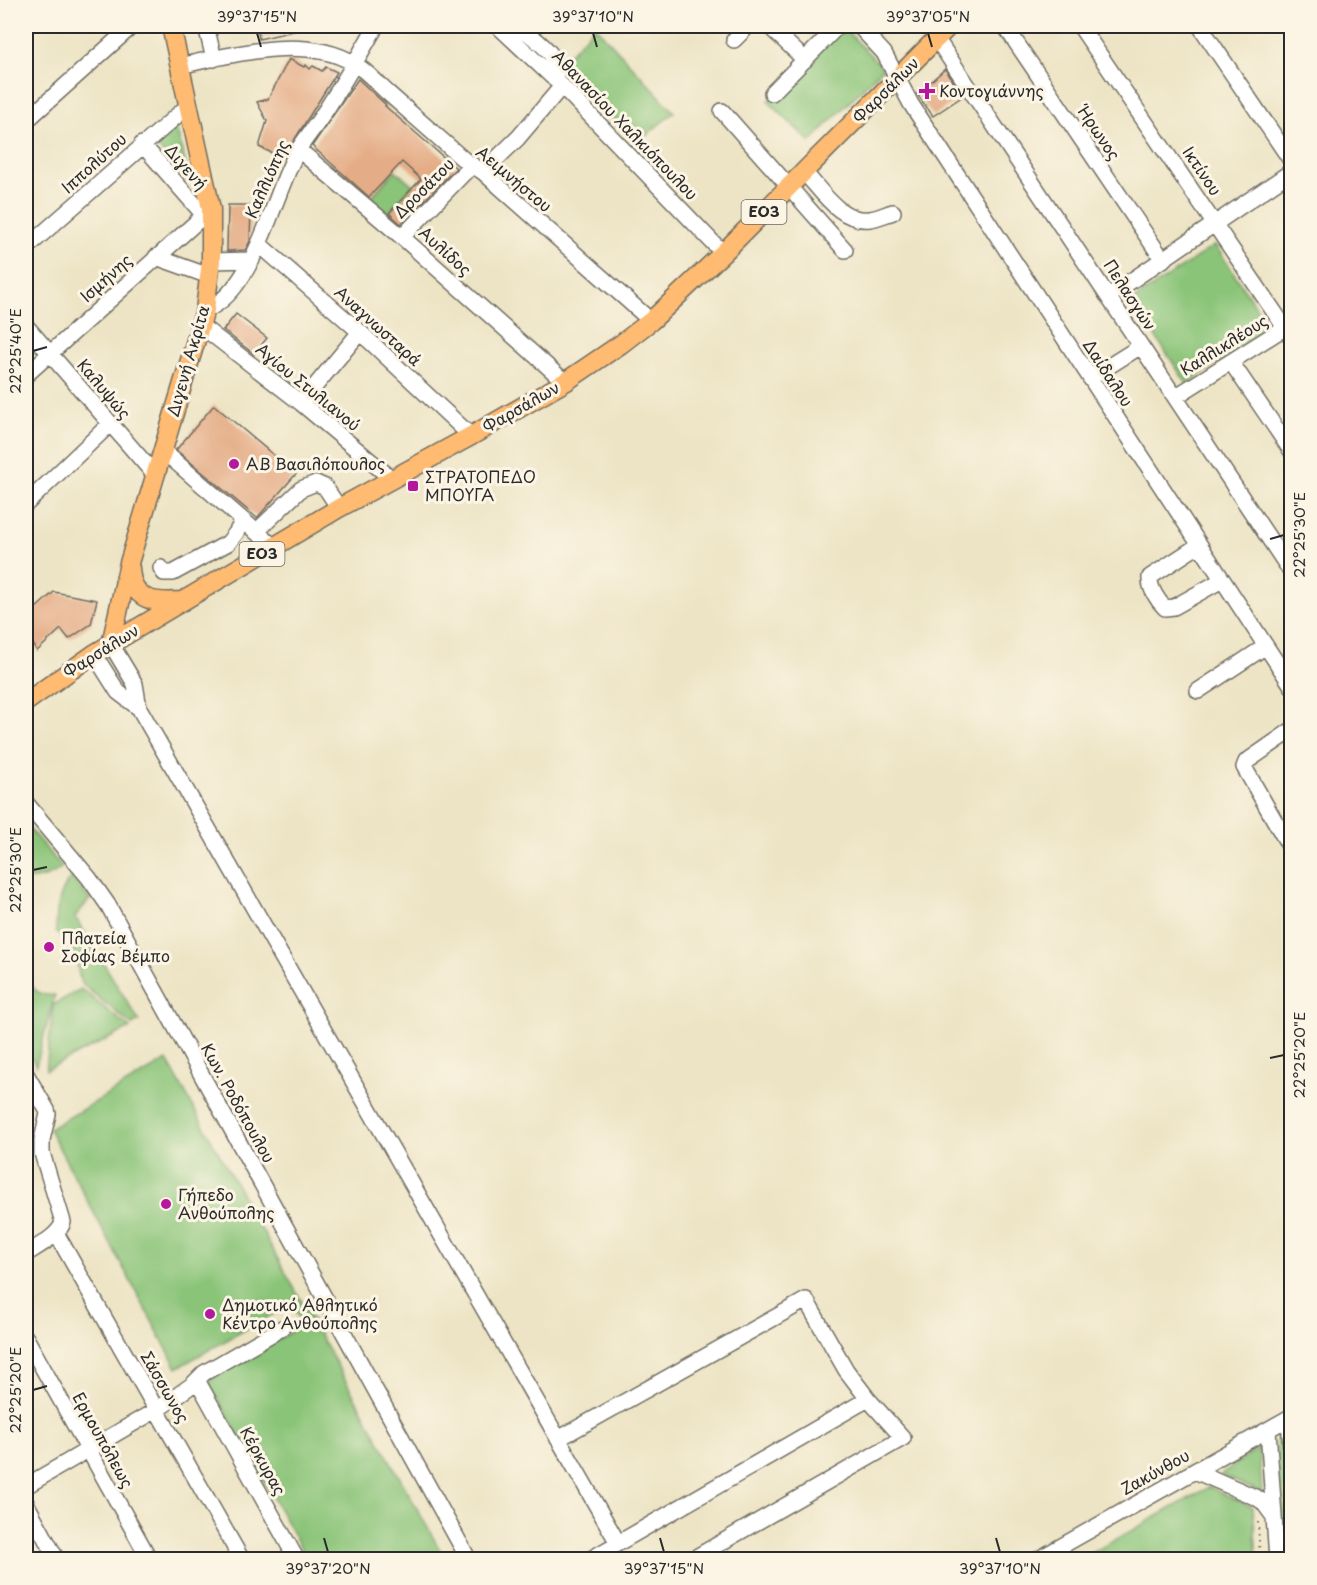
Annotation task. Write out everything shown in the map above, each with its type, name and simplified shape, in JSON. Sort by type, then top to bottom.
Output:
[{"type":"main road","name":"Διγενή Ακρίτα","points":[[111,644],[129,563],[203,317],[210,268],[207,212],[188,106],[170,30]]},
{"type":"main road","name":"Φαρσάλων","points":[[26,702],[94,654],[339,508],[565,382],[621,344],[651,321],[723,253],[943,32]]},
{"type":"main road","points":[[129,563],[133,587],[144,598],[184,601]]},
{"type":"street","points":[[26,121],[132,26]]},
{"type":"street","points":[[206,26],[214,59]]},
{"type":"street","name":"Καλλιόπης","points":[[203,317],[229,294],[252,260],[287,171],[298,150],[355,64],[376,26]]},
{"type":"street","name":"Αθανασίου Χαλκιόπουλου","points":[[498,26],[559,82],[723,253]]},
{"type":"street","points":[[519,26],[553,57],[558,66],[559,82]]},
{"type":"street","points":[[734,40],[748,26]]},
{"type":"street","points":[[770,26],[805,60]]},
{"type":"street","points":[[772,93],[838,26]]},
{"type":"street","name":"Δαίδαλου","points":[[859,26],[884,53],[897,79],[1292,686]]},
{"type":"street","name":"Ήρωνος","points":[[1005,26],[1163,260]]},
{"type":"street","name":"Ικτίνου","points":[[1080,26],[1289,329]]},
{"type":"street","points":[[1200,26],[1292,162]]},
{"type":"street","name":"Πελασγών","points":[[943,32],[1141,346],[1292,573]]},
{"type":"street","name":"Αειμνήστου","points":[[179,66],[268,50],[302,49],[327,53],[355,64],[651,321]]},
{"type":"street","name":"Δροσάτου","points":[[402,237],[460,177],[478,169],[518,138],[559,82]]},
{"type":"street","name":"Ιππολύτου","points":[[26,248],[188,106]]},
{"type":"street","points":[[722,111],[788,189],[845,250]]},
{"type":"street","name":"Διγενή","points":[[142,144],[207,212]]},
{"type":"street","name":"Αυλίδος","points":[[298,150],[402,237],[565,382]]},
{"type":"street","points":[[1109,296],[1292,171]]},
{"type":"street","points":[[804,172],[847,216],[872,219],[893,212]]},
{"type":"street","name":"Ισμήνης","points":[[26,375],[207,212]]},
{"type":"street","name":"Αναγνωσταρά","points":[[259,244],[360,332],[471,436]]},
{"type":"street","points":[[156,257],[210,268],[252,260]]},
{"type":"street","name":"Αγίου Στυλιανού","points":[[203,317],[392,479]]},
{"type":"street","name":"Καλυψώς","points":[[26,326],[155,475]]},
{"type":"street","name":"Καλλικλέους","points":[[1174,397],[1289,329]]},
{"type":"street","points":[[301,403],[360,332]]},
{"type":"street","points":[[1090,378],[1141,346]]},
{"type":"street","points":[[1231,362],[1292,452]]},
{"type":"street","points":[[26,504],[110,424]]},
{"type":"street","points":[[162,450],[274,547]]},
{"type":"street","points":[[256,532],[301,489],[316,483],[325,487],[339,508]]},
{"type":"street","points":[[161,568],[164,573],[173,573],[222,546],[233,539],[243,520]]},
{"type":"street","points":[[1199,545],[1150,578],[1150,585],[1162,605],[1166,608],[1174,607],[1222,580]]},
{"type":"street","points":[[111,644],[135,684],[139,708],[618,1543]]},
{"type":"street","points":[[1198,691],[1266,646]]},
{"type":"street","points":[[94,654],[118,692],[139,708]]},
{"type":"street","points":[[1292,730],[1246,762],[1245,772],[1286,829],[1292,850]]},
{"type":"street","name":"Κων. Ροδόπουλου","points":[[26,803],[89,878],[108,905],[469,1560]]},
{"type":"street","points":[[26,1074],[47,1110],[42,1153],[63,1217],[62,1225],[56,1233],[26,1254]]},
{"type":"street","name":"Σάσσωνος","points":[[56,1233],[242,1560]]},
{"type":"street","points":[[558,1439],[806,1300],[846,1370],[903,1438],[691,1560]]},
{"type":"street","points":[[26,1486],[158,1410],[204,1373],[282,1328]]},
{"type":"street","name":"Ερμουπόλεως","points":[[26,1338],[150,1560]]},
{"type":"street","name":"Κέρκυρας","points":[[197,1380],[297,1560]]},
{"type":"street","points":[[589,1560],[868,1399]]},
{"type":"street","points":[[1290,1417],[1292,1463]]},
{"type":"street","name":"Ζακύνθου","points":[[1036,1560],[1290,1417]]},
{"type":"street","points":[[1268,1430],[1277,1560]]},
{"type":"street","points":[[1195,1471],[1257,1498],[1263,1502],[1274,1517]]},
{"type":"street","points":[[26,1503],[57,1560]]},
{"type":"path","points":[[1257,1498],[1260,1560]]},
{"type":"green space","points":[[595,26],[674,112],[637,143],[560,64]]},
{"type":"green space","points":[[842,26],[883,68],[810,142],[768,101]]},
{"type":"green space","points":[[176,127],[190,181],[187,182],[153,141]]},
{"type":"green space","points":[[395,170],[413,185],[388,214],[370,199]]},
{"type":"green space","points":[[1215,245],[1270,328],[1187,384],[1132,301]]},
{"type":"green space","points":[[26,825],[62,867],[54,873],[45,877],[26,879]]},
{"type":"green space","points":[[71,877],[90,899],[75,917],[139,1021],[132,1025],[83,985],[74,951],[56,932],[59,903],[63,890]]},
{"type":"green space","points":[[26,976],[31,985],[40,993],[55,995],[36,1066],[26,1047]]},
{"type":"green space","points":[[81,989],[130,1028],[46,1070],[53,1005]]},
{"type":"green space","name":"Δημοτικό Αθλητικό Κέντρο Ανθούπολης","points":[[167,1060],[445,1559],[307,1559],[208,1381],[303,1325],[291,1304],[177,1368],[49,1129]]},
{"type":"green space","points":[[1281,1437],[1289,1559],[1283,1559],[1276,1439]]},
{"type":"green space","points":[[1259,1448],[1262,1493],[1221,1475]]},
{"type":"green space","points":[[1209,1487],[1253,1507],[1257,1559],[1081,1559]]},
{"type":"building","points":[[257,26],[297,26],[298,30],[259,39]]},
{"type":"building","points":[[289,59],[304,67],[306,65],[310,69],[313,66],[322,71],[326,67],[337,72],[283,158],[259,147],[267,121],[257,102],[268,99]]},
{"type":"building","points":[[945,69],[963,96],[933,116],[917,94]]},
{"type":"building","points":[[358,79],[385,106],[456,168],[401,224],[389,213],[421,179],[402,162],[369,197],[312,146]]},
{"type":"building","points":[[228,205],[251,205],[250,241],[245,250],[227,251]]},
{"type":"building","points":[[236,314],[267,338],[254,354],[223,330]]},
{"type":"building","name":"ΑΒ Βασιλόπουλος","points":[[214,405],[296,474],[257,518],[176,450]]},
{"type":"building","points":[[54,592],[97,600],[91,624],[69,639],[61,629],[37,651],[26,632],[26,609],[32,604],[36,608]]},
{"type":"place","name":"Κοντογιάννης","points":[[927,91]]},
{"type":"place","name":"ΑΒ Βασιλόπουλος","points":[[234,464]]},
{"type":"place","name":"ΣΤΡΑΤΟΠΕΔΟ ΜΠΟΥΓΑ","points":[[413,486]]},
{"type":"place","name":"Πλατεία Σοφίας Βέμπο","points":[[49,947]]},
{"type":"place","name":"Γήπεδο Ανθούπολης","points":[[166,1204]]},
{"type":"place","name":"Δημοτικό Αθλητικό Κέντρο Ανθούπολης","points":[[210,1314]]}]
